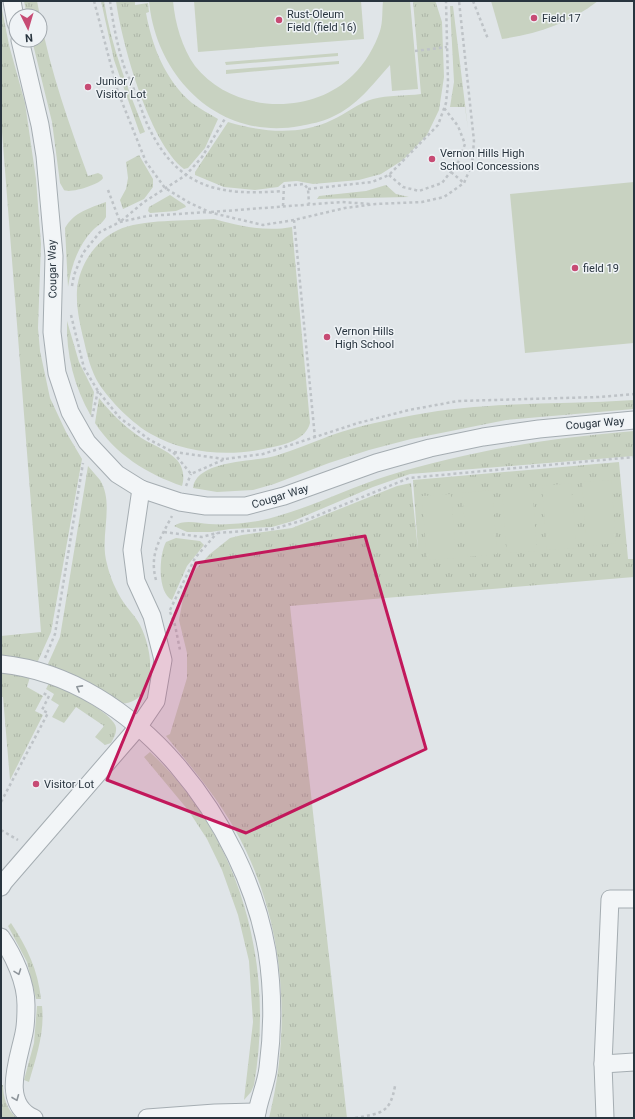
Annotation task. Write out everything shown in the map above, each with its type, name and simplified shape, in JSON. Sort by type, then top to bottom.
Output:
[{"type":"street","name":"Cougar Way","points":[[22,48],[40,125],[45,156],[54,256],[52,332],[57,373],[70,412],[87,442],[117,474],[141,489],[180,502],[206,506],[246,506],[284,496],[376,463],[430,448],[483,436],[634,420]]},
{"type":"street","points":[[1,887],[63,811],[139,726],[156,701],[163,660],[152,616],[136,581],[132,550],[141,489]]},
{"type":"street","points":[[1,664],[19,666],[39,671],[74,685],[112,707],[139,726],[172,760],[213,814],[230,843],[256,909],[267,950],[271,1025],[268,1069],[256,1115],[215,1113],[146,1118]]},
{"type":"street","points":[[605,1118],[603,1064],[610,899],[634,899]]},
{"type":"street","points":[[1,937],[18,971],[25,993],[24,1032],[12,1082],[14,1096],[20,1107],[30,1116]]},
{"type":"street","points":[[603,1064],[634,1062]]},
{"type":"path","points":[[94,1],[125,109],[146,162],[165,188],[208,212],[263,225],[294,220],[345,208],[376,204],[422,202],[444,196],[464,183],[472,164],[474,141],[459,1]]},
{"type":"path","points":[[110,1],[114,29],[124,66],[149,128],[162,150],[175,167],[186,175],[204,184],[224,190],[248,193],[282,191]]},
{"type":"path","points":[[308,189],[372,182],[389,175],[438,125],[444,108],[448,83],[446,1]]},
{"type":"path","points":[[473,1],[488,39]]},
{"type":"path","points":[[415,51],[447,47]]},
{"type":"path","points":[[389,175],[403,187],[419,191],[442,183],[459,161],[465,144],[458,126],[444,108]]},
{"type":"path","points":[[72,291],[74,275],[83,253],[100,232],[120,222],[144,202],[186,175],[202,157],[226,117]]},
{"type":"path","points":[[451,172],[464,183]]},
{"type":"path","points":[[284,206],[282,191],[284,186],[295,183],[304,184],[308,189],[309,204]]},
{"type":"path","points":[[108,190],[120,222]]},
{"type":"path","points":[[120,222],[147,216],[309,204],[342,202],[376,204]]},
{"type":"path","points":[[294,220],[315,438]]},
{"type":"path","points":[[71,314],[84,368],[98,391],[120,418],[150,440],[173,452],[224,459],[263,454],[358,423],[409,410],[458,401],[599,397],[634,394]]},
{"type":"path","points":[[1,802],[48,713],[42,710],[48,696],[32,687],[55,634],[87,442],[98,391]]},
{"type":"path","points":[[173,452],[191,474],[224,459]]},
{"type":"path","points":[[164,532],[202,537],[217,533],[273,529],[310,518],[409,478],[634,457]]},
{"type":"path","points":[[170,610],[195,558],[217,533]]},
{"type":"path","points":[[1,830],[22,843]]},
{"type":"path","points":[[355,1118],[381,1113],[392,1101],[395,1086]]},
{"type":"highlighted area","points":[[365,536],[426,749],[246,833],[107,780],[196,563]]},
{"type":"green space","points":[[24,1],[37,1],[38,8],[25,8]]},
{"type":"green space","points":[[101,1],[104,1],[111,34],[126,84],[145,132],[140,134],[114,60]]},
{"type":"green space","points":[[116,1],[135,1],[135,5],[148,3],[149,12],[146,13],[152,38],[167,73],[174,84],[192,103],[218,119],[205,148],[188,168],[184,169],[171,156],[159,137],[149,115],[139,91],[124,42]]},
{"type":"green space","points":[[149,1],[173,1],[177,26],[186,51],[195,66],[211,82],[229,93],[250,101],[272,104],[294,103],[316,98],[336,89],[357,71],[372,49],[381,27],[383,1],[410,1],[418,89],[392,91],[390,65],[357,101],[328,119],[300,126],[271,128],[244,124],[219,113],[197,98],[179,78],[164,55],[154,29]]},
{"type":"green space","name":"Rust-Oleum Field (field 16)","points":[[194,1],[361,1],[364,39],[198,52]]},
{"type":"green space","points":[[413,1],[435,1],[436,3],[442,22],[444,77],[439,110],[427,135],[403,160],[381,174],[359,180],[313,184],[297,181],[284,182],[278,187],[255,190],[224,187],[195,175],[195,172],[228,122],[267,130],[294,130],[319,125],[332,120],[362,103],[373,99],[421,94]]},
{"type":"green space","name":"Field 17","points":[[491,1],[598,1],[576,16],[553,26],[540,31],[502,39]]},
{"type":"green space","points":[[1,4],[8,40],[8,48],[10,48],[25,103],[36,179],[41,244],[38,328],[40,351],[50,398],[66,432],[82,459],[51,632],[38,661],[1,656],[1,636],[41,632],[1,119]]},
{"type":"green space","points":[[450,6],[453,6],[468,129],[465,107],[450,107],[454,82]]},
{"type":"green space","points":[[34,48],[47,48],[67,118],[88,176],[98,173],[102,175],[103,178],[101,180],[78,190],[64,190],[60,183],[52,122]]},
{"type":"green space","points":[[338,53],[338,56],[226,65],[225,62]]},
{"type":"green space","points":[[339,61],[339,64],[226,74],[226,70]]},
{"type":"green space","points":[[139,155],[153,179],[153,187],[144,199],[123,209],[120,200],[126,189],[128,178],[126,162]]},
{"type":"green space","name":"field 19","points":[[634,182],[634,343],[525,353],[510,194]]},
{"type":"green space","points":[[386,185],[396,194],[409,197],[317,199],[319,196],[366,191]]},
{"type":"green space","points":[[170,195],[186,207],[176,211],[150,213],[148,211],[149,207]]},
{"type":"green space","points":[[106,202],[106,217],[93,230],[79,249],[73,264],[68,287],[65,228],[78,214]]},
{"type":"green space","points":[[214,219],[262,229],[292,227],[310,423],[304,434],[294,441],[253,451],[224,453],[193,450],[165,441],[144,430],[116,405],[99,384],[90,363],[79,316],[77,290],[81,271],[90,254],[96,247],[110,234],[128,226],[151,222]]},
{"type":"green space","points":[[67,321],[79,362],[94,392],[91,416],[80,394],[72,370],[68,346]]},
{"type":"green space","points":[[99,398],[117,418],[132,431],[177,460],[183,472],[182,486],[144,469],[133,462],[112,444],[95,423]]},
{"type":"green space","points":[[634,400],[634,409],[506,420],[411,439],[369,450],[253,490],[217,492],[193,488],[197,479],[204,472],[215,467],[241,461],[275,456],[332,435],[393,419],[468,407]]},
{"type":"green space","points":[[634,431],[634,456],[410,474],[373,487],[293,521],[272,527],[230,529],[211,532],[187,532],[174,526],[186,522],[240,524],[258,521],[291,512],[387,476],[448,459],[571,437]]},
{"type":"green space","points":[[619,462],[628,559],[634,559],[634,577],[290,606],[347,1118],[269,1118],[281,1044],[282,1007],[279,970],[273,933],[264,897],[251,862],[227,816],[202,780],[166,736],[170,734],[187,678],[187,653],[179,620],[184,593],[196,569],[210,554],[230,538],[292,528],[397,486],[411,483],[418,550],[413,480]]},
{"type":"green space","points":[[88,466],[100,480],[104,489],[107,510],[105,554],[110,574],[124,603],[137,619],[144,633],[149,651],[150,670],[146,687],[139,697],[126,703],[115,702],[47,666],[60,637]]},
{"type":"green space","points":[[611,480],[616,543],[587,546],[582,482]]},
{"type":"green space","points":[[571,483],[576,548],[547,550],[542,486]]},
{"type":"green space","points":[[532,487],[537,551],[507,553],[502,489]]},
{"type":"green space","points":[[492,490],[497,554],[468,557],[462,493]]},
{"type":"green space","points":[[451,494],[456,558],[427,560],[422,496]]},
{"type":"green space","points":[[176,538],[200,541],[204,545],[187,566],[172,600],[167,596],[164,589],[161,564],[166,542]]},
{"type":"green space","points":[[1,673],[30,677],[27,687],[43,696],[35,711],[43,715],[10,780],[3,697],[1,697]]},
{"type":"green space","points":[[49,683],[93,705],[109,717],[116,728],[116,733],[111,743],[105,745],[95,737],[104,726],[76,707],[64,723],[52,717],[59,705],[51,700],[54,694],[46,689]]},
{"type":"green space","points":[[150,752],[181,786],[208,823],[228,863],[244,905],[254,949],[259,994],[259,1039],[254,1085],[251,1092],[244,1100],[253,1022],[249,961],[238,915],[222,870],[207,839],[188,810],[144,757]]},
{"type":"green space","points":[[11,923],[31,959],[40,988],[41,999],[36,999],[27,962],[8,926]]},
{"type":"green space","points":[[37,1006],[42,1006],[43,1016],[41,1035],[29,1082],[24,1080],[34,1043]]},
{"type":"green space","points":[[1,1085],[3,1085],[8,1107],[17,1118],[1,1118]]},
{"type":"place","name":"Field 17","points":[[534,18]]},
{"type":"place","name":"Rust-Oleum Field (field 16)","points":[[279,20]]},
{"type":"place","name":"Junior / Visitor Lot","points":[[88,87]]},
{"type":"place","name":"Vernon Hills High School Concessions","points":[[432,159]]},
{"type":"place","name":"field 19","points":[[575,268]]},
{"type":"place","name":"Vernon Hills High School","points":[[327,337]]},
{"type":"place","name":"Visitor Lot","points":[[36,784]]}]
